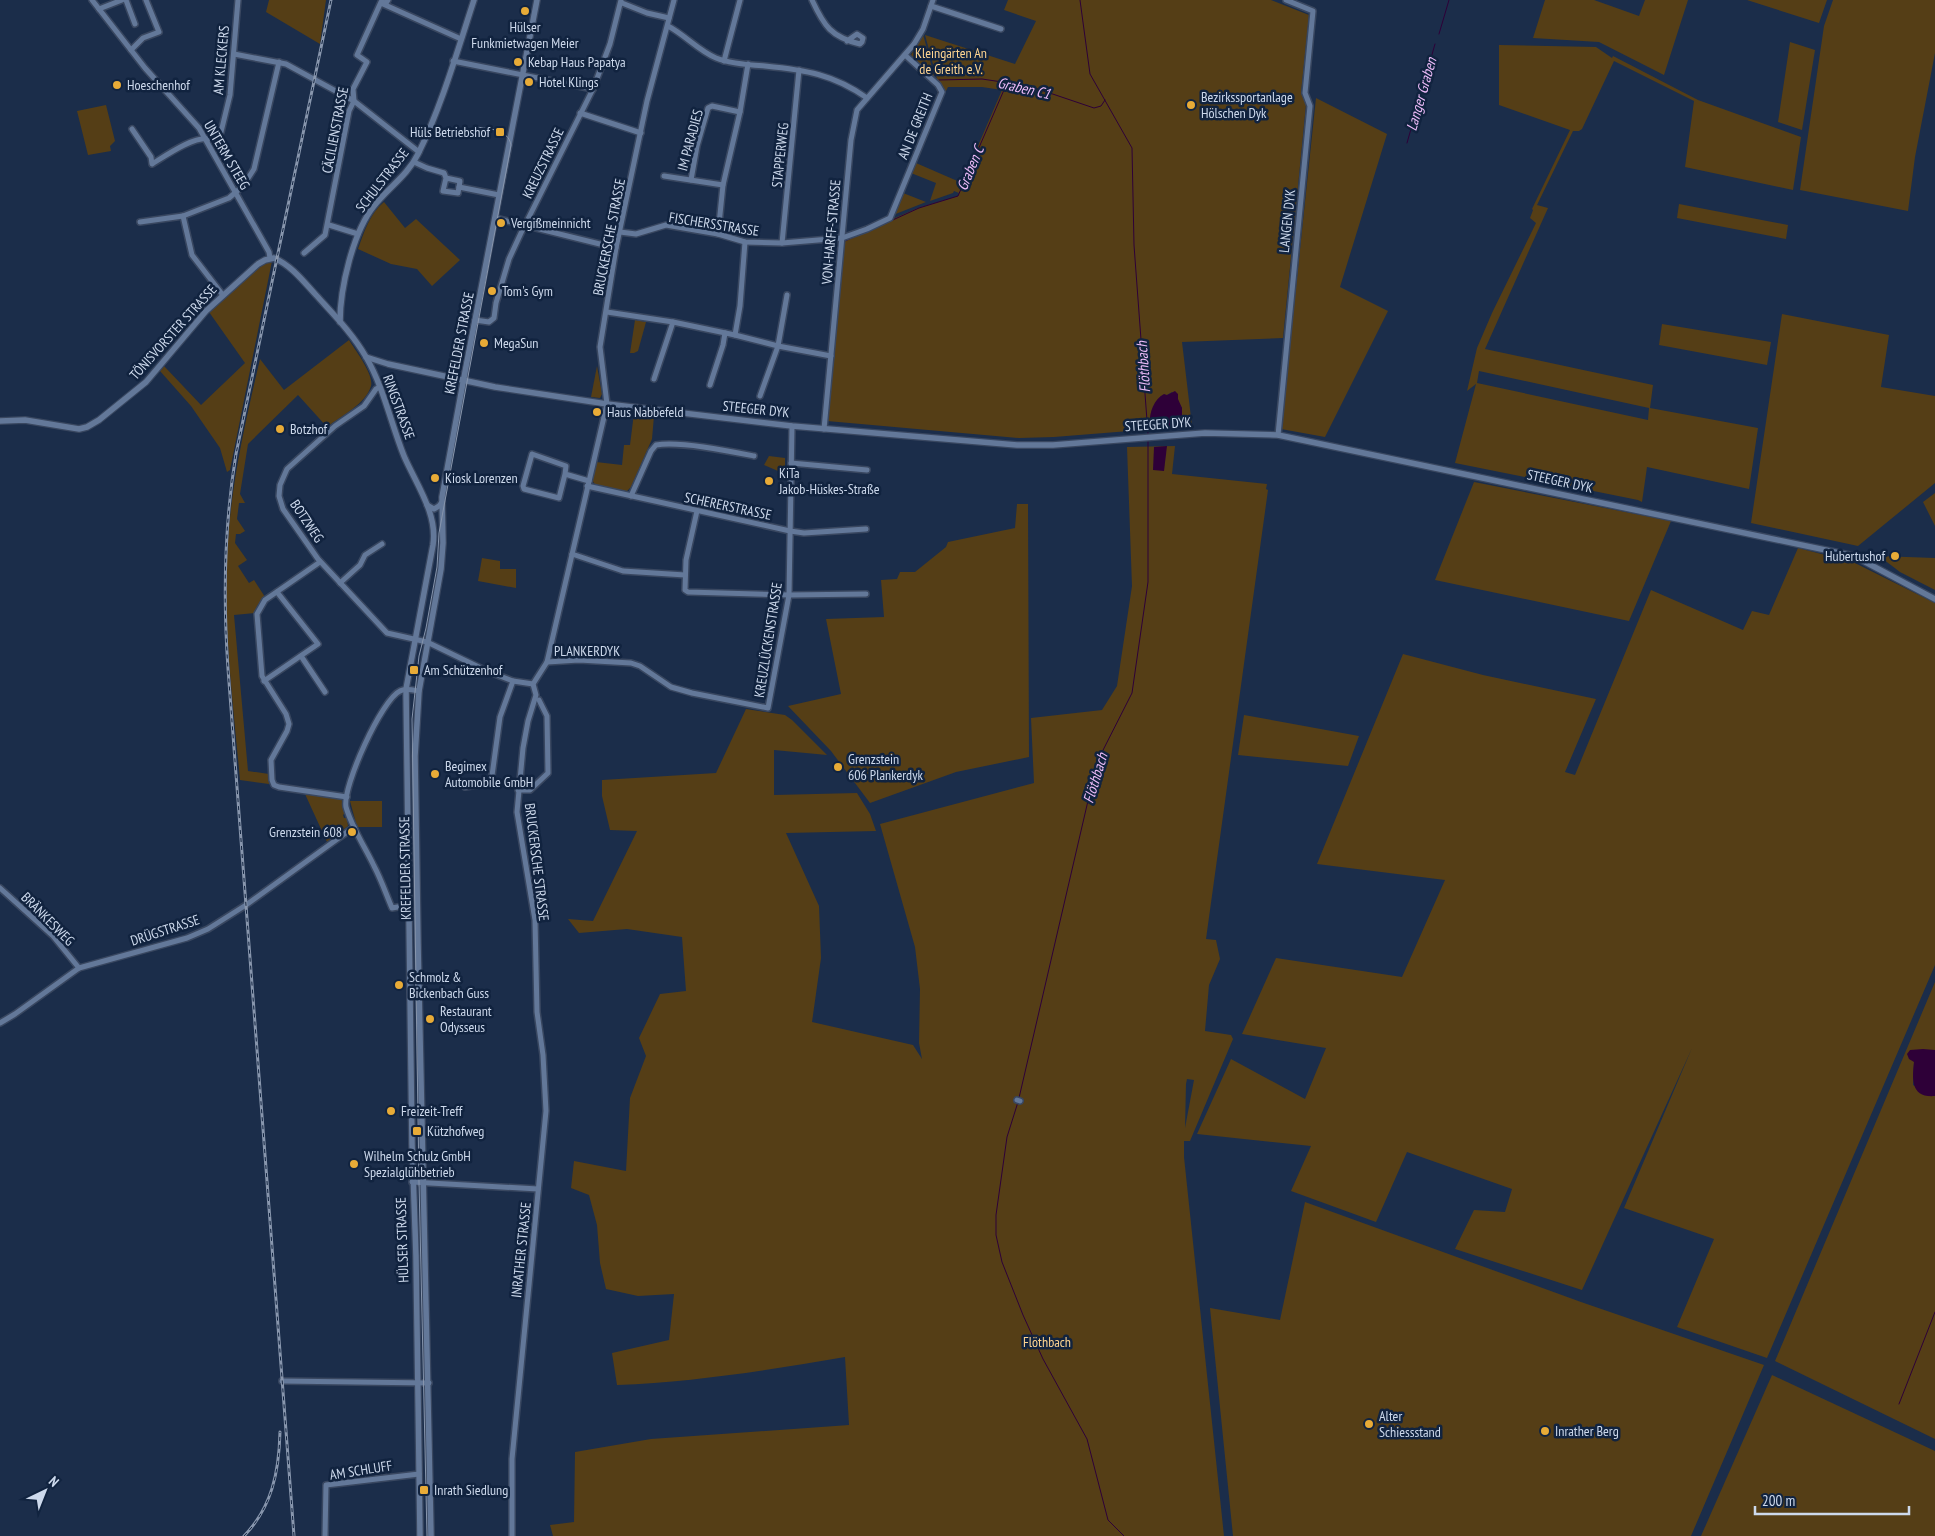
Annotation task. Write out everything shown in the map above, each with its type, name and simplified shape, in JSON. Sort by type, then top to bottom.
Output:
[{"type":"street","name":"UNTERM STEEG","points":[[92,0],[131,50],[199,128],[270,252],[270,258]]},
{"type":"street","points":[[99,9],[124,0],[135,24]]},
{"type":"street","points":[[131,50],[143,38],[158,32],[146,0]]},
{"type":"street","name":"AM KLECKERS","points":[[204,138],[210,139],[221,132],[230,95],[238,0]]},
{"type":"street","points":[[381,2],[386,3],[388,0]]},
{"type":"street","name":"SCHULSTRASSE","points":[[340,322],[349,264],[358,234],[375,204],[404,175],[419,152],[474,0]]},
{"type":"street","name":"KREFELDER STRASSE","points":[[421,1045],[415,756],[419,691],[441,569],[443,543],[442,502],[537,0]]},
{"type":"street","name":"BRUCKERSCHE STRASSE","points":[[518,790],[530,790],[548,773],[547,716],[537,698],[533,684],[547,662],[607,404],[600,347],[616,248],[654,71],[674,0]]},
{"type":"street","points":[[724,61],[740,0]]},
{"type":"street","points":[[812,0],[825,25],[838,37],[847,41]]},
{"type":"street","name":"VON-HARFF-STRASSE","points":[[824,429],[851,140],[857,110],[905,55],[923,29],[933,0]]},
{"type":"street","name":"LANGEN DYK","points":[[1278,435],[1310,106],[1305,93],[1313,11],[1286,0]]},
{"type":"street","points":[[381,2],[461,39]]},
{"type":"street","name":"CÄCILIENSTRASSE","points":[[304,253],[326,235],[349,111],[354,101],[353,89],[367,62],[357,55],[381,2]]},
{"type":"street","points":[[622,2],[648,13],[669,18]]},
{"type":"street","name":"KREUZSTRASSE","points":[[476,320],[489,322],[494,318],[496,303],[509,259],[593,89],[610,44],[622,2]]},
{"type":"street","points":[[931,6],[1001,29]]},
{"type":"street","points":[[668,26],[715,58],[724,61],[819,73],[851,88],[866,98]]},
{"type":"street","points":[[234,54],[280,62],[354,101],[419,152]]},
{"type":"street","name":"AN DE GREITH","points":[[890,218],[942,92],[938,85],[905,55]]},
{"type":"street","points":[[453,61],[593,89]]},
{"type":"street","points":[[140,222],[183,216],[229,198],[250,177],[254,169],[280,62]]},
{"type":"street","points":[[718,234],[723,185],[740,112],[748,64]]},
{"type":"street","name":"STAPPERWEG","points":[[782,243],[799,70]]},
{"type":"street","name":"IM PARADIES","points":[[691,180],[697,146],[709,106],[740,112]]},
{"type":"street","points":[[580,113],[641,133]]},
{"type":"street","points":[[132,129],[151,157],[152,164],[179,148],[204,138]]},
{"type":"street","points":[[414,162],[444,173],[446,178],[443,190],[458,193],[460,181],[446,178]]},
{"type":"street","name":"IM PARADIES","points":[[664,176],[723,185]]},
{"type":"street","points":[[459,187],[499,195]]},
{"type":"street","points":[[183,216],[192,255],[222,294]]},
{"type":"street","points":[[495,218],[616,248]]},
{"type":"street","name":"FISCHERSSTRASSE","points":[[620,232],[636,234],[666,225],[718,234],[745,242],[782,243],[842,238],[890,218]]},
{"type":"street","points":[[328,225],[358,234]]},
{"type":"street","points":[[735,335],[740,306],[745,242]]},
{"type":"street","points":[[270,258],[290,268],[340,322]]},
{"type":"street","name":"TÖNISVORSTER STRASSE","points":[[0,421],[25,420],[69,429],[87,427],[111,412],[146,382],[222,294],[258,264],[270,258]]},
{"type":"street","points":[[760,396],[778,346],[788,295]]},
{"type":"street","points":[[607,312],[673,322],[831,356]]},
{"type":"street","name":"RINGSTRASSE","points":[[340,322],[366,357],[380,387],[404,454],[432,519],[435,535]]},
{"type":"street","points":[[654,379],[673,322]]},
{"type":"street","points":[[710,385],[723,345],[724,333]]},
{"type":"street","name":"STEEGER DYK","points":[[366,357],[388,364],[464,380],[607,404],[824,429],[1017,445],[1054,445],[1205,433],[1278,435],[1854,556],[1935,599]]},
{"type":"street","name":"BOTZWEG","points":[[380,387],[376,389],[364,406],[335,426],[291,465],[281,480],[279,496],[283,509],[320,562],[387,633],[427,642]]},
{"type":"street","name":"KREUZLÜCKENSTRASSE","points":[[768,708],[789,595],[792,426]]},
{"type":"street","points":[[631,496],[651,451],[656,445],[678,445],[754,456]]},
{"type":"street","points":[[532,454],[566,466],[566,474],[559,498],[524,489],[525,476],[532,454]]},
{"type":"street","points":[[791,463],[867,470]]},
{"type":"street","points":[[566,474],[588,484]]},
{"type":"street","name":"SCHERERSTRASSE","points":[[588,484],[631,496],[790,532],[804,533],[866,529]]},
{"type":"street","points":[[426,505],[434,509],[442,502]]},
{"type":"street","points":[[697,510],[689,544],[685,575],[685,590],[688,592],[789,595],[866,594]]},
{"type":"street","name":"KREFELDER STRASSE","points":[[409,946],[406,689],[435,535]]},
{"type":"street","points":[[340,583],[360,565],[365,555],[382,544]]},
{"type":"street","points":[[572,554],[623,571],[685,575]]},
{"type":"street","points":[[320,562],[265,600],[257,614],[260,670],[264,681],[286,714],[289,724],[271,760],[272,780],[274,785],[279,787],[347,797]]},
{"type":"street","points":[[264,681],[316,646],[317,642],[277,592]]},
{"type":"street","points":[[427,642],[474,666],[513,680],[533,684]]},
{"type":"street","points":[[301,656],[325,692]]},
{"type":"street","name":"PLANKERDYK","points":[[547,662],[579,660],[631,663],[640,666],[670,687],[768,708]]},
{"type":"street","points":[[465,787],[491,783],[500,717],[513,680]]},
{"type":"street","points":[[408,905],[392,908],[375,868],[354,827],[346,805],[350,779],[378,719],[398,692],[406,689],[419,691]]},
{"type":"street","name":"BRUCKERSCHE STRASSE","points":[[535,967],[535,920],[517,812],[518,790],[528,721],[537,698]]},
{"type":"street","name":"DRÜGSTRASSE","points":[[0,1023],[79,968],[187,938],[208,929],[250,902],[354,827]]},
{"type":"street","name":"BRÄNKESWEG","points":[[0,888],[53,936],[79,968]]},
{"type":"street","name":"HÜLSER STRASSE","points":[[409,946],[420,1536]]},
{"type":"street","name":"INRATHER STRASSE","points":[[512,1536],[512,1459],[546,1111],[535,967]]},
{"type":"street","name":"HÜLSER STRASSE","points":[[421,1045],[432,1536]]},
{"type":"street","points":[[412,1182],[538,1189]]},
{"type":"street","points":[[282,1381],[428,1383]]},
{"type":"street","name":"AM SCHLUFF","points":[[325,1536],[325,1487],[328,1484],[419,1474]]},
{"type":"green space","points":[[269,0],[326,0],[320,44],[266,12]]},
{"type":"green space","name":"Kleingärten An de Greith e.V.","points":[[1008,0],[1271,0],[1309,15],[1301,93],[1306,105],[1283,338],[1182,342],[1192,426],[1019,438],[827,421],[844,240],[918,208],[958,196],[959,193],[954,191],[930,201],[936,183],[911,173],[916,163],[962,183],[1002,90],[982,87],[948,87],[945,93],[937,79],[925,35],[1015,64],[1036,21],[1004,10]],"holes":[[[1172,392],[1182,408],[1182,425],[1151,424],[1167,395]]]},
{"type":"green space","points":[[1545,0],[1594,0],[1639,16],[1645,0],[1688,0],[1664,75],[1599,42],[1533,38]]},
{"type":"green space","points":[[1747,0],[1827,0],[1819,23]]},
{"type":"green space","points":[[1833,0],[1935,0],[1935,53],[1915,157],[1908,211],[1800,190],[1824,26]]},
{"type":"green space","points":[[923,34],[935,79],[911,55]]},
{"type":"green space","points":[[1790,42],[1815,50],[1802,130],[1778,122]]},
{"type":"green space","points":[[1499,45],[1596,47],[1612,58],[1613,56],[1698,100],[1801,137],[1793,190],[1685,167],[1694,101],[1614,61],[1582,129],[1573,131],[1537,205],[1548,208],[1485,349],[1653,385],[1650,408],[1758,428],[1749,489],[1647,467],[1642,502],[1455,463],[1476,384],[1467,391],[1477,348],[1536,223],[1530,218],[1532,209],[1570,130],[1499,105]],"holes":[[[1479,371],[1649,408],[1648,420],[1477,383]]]},
{"type":"green space","points":[[1316,98],[1387,134],[1340,287],[1388,311],[1325,437],[1281,429]]},
{"type":"green space","points":[[106,105],[115,141],[110,146],[111,151],[88,155],[77,111]]},
{"type":"green space","points":[[903,193],[926,202],[893,215]]},
{"type":"green space","points":[[384,202],[405,228],[416,219],[460,260],[432,286],[417,269],[391,264],[358,249],[371,217]]},
{"type":"green space","points":[[1679,204],[1788,225],[1786,239],[1677,218]]},
{"type":"green space","points":[[272,261],[230,470],[227,472],[220,448],[191,406],[160,371],[164,366],[201,405],[245,363],[209,312],[226,294],[265,263]]},
{"type":"green space","points":[[1782,314],[1889,335],[1881,387],[1935,396],[1935,483],[1858,546],[1751,523]]},
{"type":"green space","points":[[635,320],[646,322],[638,351],[630,353]]},
{"type":"green space","points":[[1662,324],[1771,342],[1767,365],[1659,345]]},
{"type":"green space","points":[[349,340],[370,375],[371,381],[368,392],[359,404],[327,427],[298,395],[248,444],[240,494],[245,503],[239,503],[237,519],[245,531],[236,534],[235,543],[247,560],[238,566],[249,583],[254,580],[265,597],[257,606],[255,613],[234,615],[248,771],[269,774],[269,784],[240,780],[227,631],[228,541],[236,472],[260,359],[284,390]]},
{"type":"green space","points":[[597,366],[602,394],[600,398],[591,397]]},
{"type":"green space","points":[[634,413],[654,416],[652,439],[631,487],[626,492],[596,486],[592,480],[596,462],[622,465],[624,445],[630,445]]},
{"type":"green space","name":"Flöthbach","points":[[1175,446],[1172,474],[1267,484],[1266,489],[1268,490],[1206,939],[1216,940],[1220,959],[1209,985],[1205,1031],[1231,1035],[1233,1039],[1190,1141],[1184,1141],[1184,1157],[1224,1536],[553,1536],[550,1525],[574,1522],[575,1452],[651,1439],[849,1425],[845,1357],[732,1375],[617,1385],[612,1353],[669,1340],[674,1294],[638,1296],[606,1289],[600,1263],[597,1225],[589,1195],[571,1188],[574,1161],[626,1171],[630,1098],[646,1056],[639,1038],[660,994],[686,991],[682,937],[627,929],[579,933],[568,919],[593,921],[637,831],[610,830],[602,796],[602,780],[716,773],[746,709],[785,715],[792,720],[827,755],[774,750],[774,795],[857,793],[870,814],[876,831],[786,833],[819,906],[821,958],[812,1022],[913,1045],[922,1059],[919,1043],[920,989],[915,947],[880,824],[1034,783],[1031,718],[1102,710],[1117,686],[1132,586],[1127,447]],"holes":[[[1187,1079],[1194,1080],[1185,1128],[1186,1084]]]},
{"type":"green space","points":[[769,456],[785,458],[785,474],[764,465]]},
{"type":"green space","points":[[1474,482],[1671,521],[1629,621],[1435,580]]},
{"type":"green space","points":[[1935,493],[1935,526],[1923,502]]},
{"type":"green space","points":[[1017,504],[1028,504],[1029,757],[956,772],[870,803],[831,751],[788,706],[841,694],[826,619],[884,617],[881,580],[897,579],[900,572],[915,572],[946,547],[948,542],[1015,528]]},
{"type":"green space","points":[[1798,548],[1853,562],[1935,603],[1935,965],[1767,1358],[1677,1327],[1714,1239],[1624,1208],[1692,1048],[1582,1290],[1455,1249],[1474,1210],[1505,1212],[1512,1189],[1407,1152],[1376,1222],[1291,1191],[1311,1146],[1197,1134],[1231,1059],[1305,1099],[1326,1048],[1242,1034],[1276,958],[1402,977],[1445,880],[1317,864],[1403,654],[1483,675],[1596,699],[1565,772],[1575,775],[1651,590],[1743,630],[1752,611],[1769,615]]},
{"type":"green space","points":[[1879,556],[1935,558],[1935,590],[1900,572]]},
{"type":"green space","points":[[482,558],[500,561],[500,569],[516,569],[516,588],[478,581]]},
{"type":"green space","points":[[1244,715],[1359,736],[1348,766],[1238,755]]},
{"type":"green space","points":[[305,794],[341,799],[344,803],[345,813],[343,815],[344,818],[347,818],[348,826],[327,842]]},
{"type":"green space","points":[[350,801],[382,801],[382,827],[357,827]]},
{"type":"green space","points":[[1935,982],[1935,1050],[1910,1050],[1914,1062],[1913,1085],[1931,1096],[1935,1096],[1935,1439],[1775,1361]]},
{"type":"green space","points":[[1305,1202],[1581,1302],[1764,1365],[1691,1536],[1233,1536],[1210,1308],[1280,1320]]},
{"type":"green space","points":[[1772,1375],[1935,1451],[1935,1536],[1701,1536]]},
{"type":"shaded area","points":[[1175,391],[1178,394],[1182,408],[1182,425],[1157,427],[1150,423],[1151,411],[1157,399],[1164,394],[1167,395]]},
{"type":"shaded area","points":[[1167,446],[1164,471],[1153,470],[1154,447]]},
{"type":"shaded area","points":[[1910,1050],[1935,1050],[1935,1096],[1921,1094],[1917,1091],[1913,1081],[1914,1062],[1909,1059],[1907,1054]]},
{"type":"waterway","name":"Flöthbach","points":[[1080,0],[1090,74],[1132,148],[1134,245],[1148,434]]},
{"type":"waterway","name":"Langer Graben","points":[[1439,34],[1449,0]]},
{"type":"waterway","name":"Langer Graben","points":[[1407,143],[1435,44]]},
{"type":"waterway","name":"Graben C1","points":[[939,80],[982,79],[1029,86],[1094,108],[1101,106],[1105,100]]},
{"type":"waterway","name":"Graben C","points":[[873,229],[919,208],[958,196],[1007,83]]},
{"type":"waterway","name":"Graben C","points":[[845,241],[865,232]]},
{"type":"waterway","name":"Flöthbach","points":[[1019,1098],[1097,762],[1132,693],[1148,582],[1148,441]]},
{"type":"waterway","name":"Flöthbach","points":[[1018,1102],[1007,1137],[996,1215],[996,1235],[1002,1262],[1043,1359],[1087,1439],[1108,1520],[1124,1536]]},
{"type":"waterway","points":[[1899,1404],[1935,1312]]},
{"type":"tram line","points":[[427,1536],[419,1183],[412,719],[419,656],[437,567],[439,533],[511,145],[502,133],[492,129],[476,127]]},
{"type":"railway","points":[[294,1536],[228,669],[225,615],[226,562],[229,508],[236,454],[331,0]]},
{"type":"railway","points":[[244,1536],[254,1525],[272,1488],[276,1475],[280,1432]]},
{"type":"place","name":"Hülser Funkmietwagen Meier","points":[[525,11]]},
{"type":"place","name":"Kebap Haus Papatya","points":[[518,62]]},
{"type":"place","name":"Hotel Klings","points":[[529,82]]},
{"type":"place","name":"Hoeschenhof","points":[[117,85]]},
{"type":"place","name":"Bezirkssportanlage Hölschen Dyk","points":[[1191,105]]},
{"type":"place","name":"Hüls Betriebshof","points":[[500,132]]},
{"type":"place","name":"Vergißmeinnicht","points":[[501,223]]},
{"type":"place","name":"Tom's Gym","points":[[492,291]]},
{"type":"place","name":"MegaSun","points":[[484,343]]},
{"type":"place","name":"Haus Nabbefeld","points":[[597,412]]},
{"type":"place","name":"Botzhof","points":[[280,429]]},
{"type":"place","name":"Kiosk Lorenzen","points":[[435,478]]},
{"type":"place","name":"KiTa Jakob-Hüskes-Straße","points":[[769,481]]},
{"type":"place","name":"Hubertushof","points":[[1895,556]]},
{"type":"place","name":"Am Schützenhof","points":[[414,670]]},
{"type":"place","name":"Grenzstein 606 Plankerdyk","points":[[838,767]]},
{"type":"place","name":"Begimex Automobile GmbH","points":[[435,774]]},
{"type":"place","name":"Grenzstein 608","points":[[352,832]]},
{"type":"place","name":"Schmolz & Bickenbach Guss","points":[[399,985]]},
{"type":"place","name":"Restaurant Odysseus","points":[[430,1019]]},
{"type":"place","name":"Freizeit-Treff","points":[[391,1111]]},
{"type":"place","name":"Kützhofweg","points":[[417,1131]]},
{"type":"place","name":"Wilhelm Schulz GmbH Spezialglühbetrieb","points":[[354,1164]]},
{"type":"place","name":"Alter Schiessstand","points":[[1369,1424]]},
{"type":"place","name":"Inrather Berg","points":[[1545,1431]]},
{"type":"place","name":"Inrath Siedlung","points":[[424,1490]]}]
